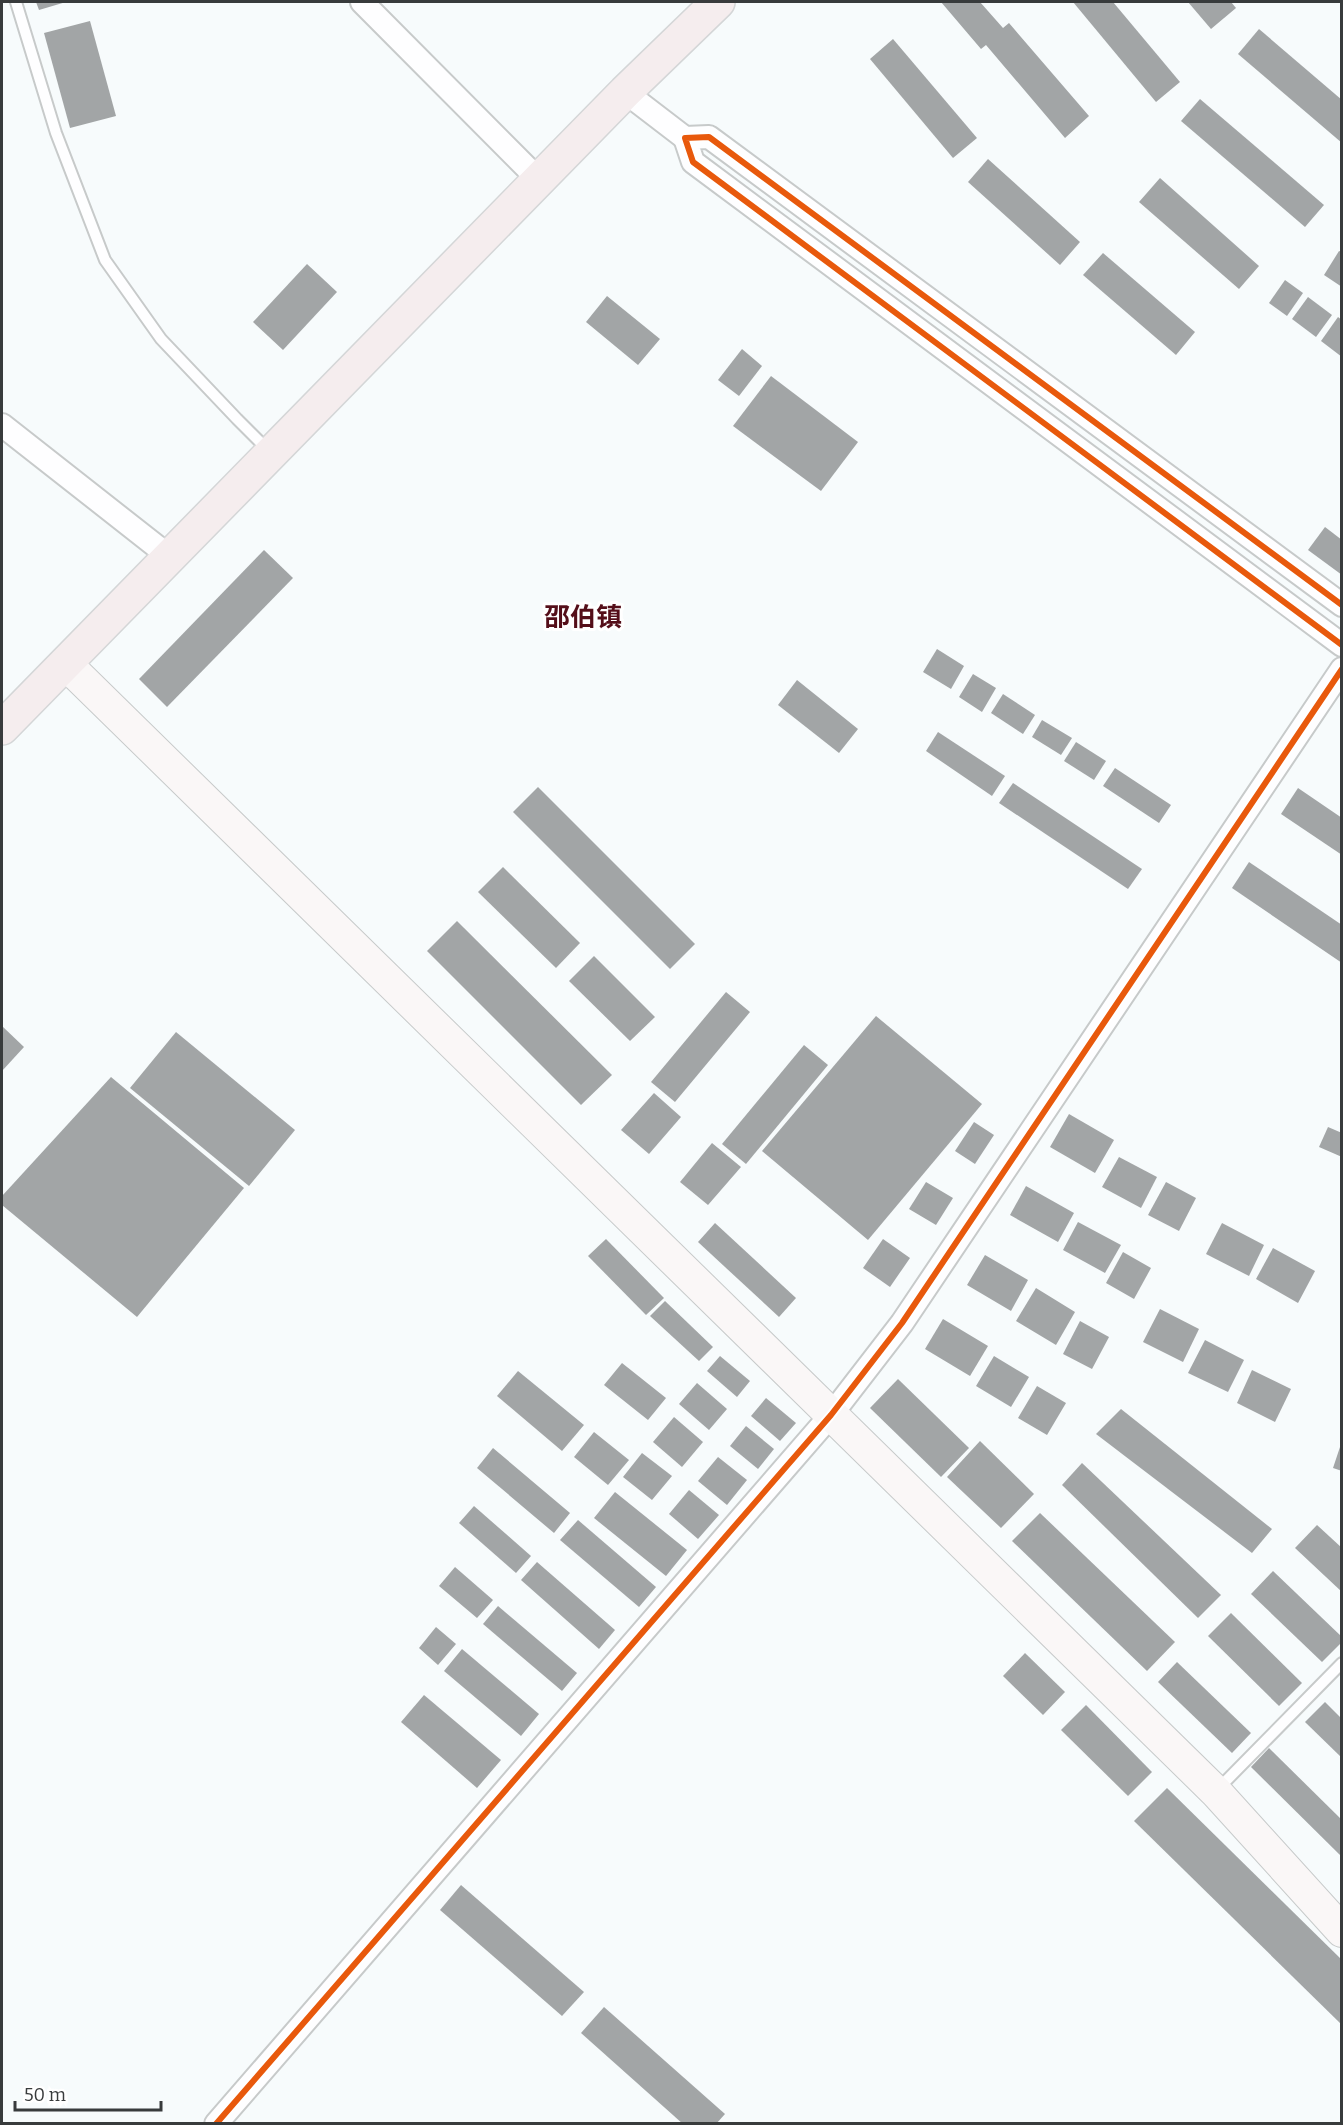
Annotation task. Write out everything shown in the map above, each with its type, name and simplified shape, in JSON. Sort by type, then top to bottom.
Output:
[{"type":"main road","points":[[2,728],[540,180],[708,4]]},
{"type":"main road","points":[[66,664],[1216,1792],[1341,1931]]},
{"type":"street","points":[[362,2],[540,180]]},
{"type":"street","points":[[625,92],[685,138],[693,162],[1341,645]]},
{"type":"street","points":[[685,138],[709,137],[1341,605]]},
{"type":"street","points":[[2,424],[170,558]]},
{"type":"street","points":[[216,2124],[831,1415],[902,1323],[1341,669]]},
{"type":"lane","points":[[16,2],[56,133],[105,260],[161,339],[272,453]]},
{"type":"lane","points":[[1216,1792],[1341,1663]]},
{"type":"building","points":[[36,2],[66,2],[39,10]]},
{"type":"building","points":[[941,2],[980,2],[1003,28],[1009,23],[1089,116],[1065,138],[986,45],[981,49]]},
{"type":"building","points":[[1073,2],[1113,2],[1180,82],[1156,102]]},
{"type":"building","points":[[1188,2],[1231,2],[1236,8],[1211,29]]},
{"type":"building","points":[[90,21],[116,116],[70,128],[44,33]]},
{"type":"building","points":[[1259,29],[1342,100],[1342,143],[1238,54]]},
{"type":"building","points":[[893,39],[977,138],[953,158],[870,59]]},
{"type":"building","points":[[1200,99],[1324,205],[1305,227],[1181,121]]},
{"type":"building","points":[[988,159],[1080,242],[1060,265],[968,182]]},
{"type":"building","points":[[1160,178],[1259,266],[1239,289],[1139,202]]},
{"type":"building","points":[[1339,251],[1342,252],[1342,287],[1324,275]]},
{"type":"building","points":[[1103,253],[1195,332],[1176,355],[1083,275]]},
{"type":"building","points":[[307,264],[337,292],[283,350],[253,322]]},
{"type":"building","points":[[1285,280],[1303,293],[1287,316],[1269,303]]},
{"type":"building","points":[[607,296],[660,339],[638,365],[586,322]]},
{"type":"building","points":[[1308,297],[1332,315],[1316,337],[1292,319]]},
{"type":"building","points":[[1338,317],[1342,320],[1342,357],[1321,341]]},
{"type":"building","points":[[742,349],[762,366],[739,396],[718,380]]},
{"type":"building","points":[[771,376],[858,442],[821,491],[733,426]]},
{"type":"building","points":[[1325,527],[1342,540],[1342,575],[1308,550]]},
{"type":"building","points":[[264,550],[293,578],[167,707],[139,679]]},
{"type":"building","points":[[937,649],[964,666],[951,689],[923,672]]},
{"type":"building","points":[[973,674],[996,688],[982,712],[959,697]]},
{"type":"building","points":[[797,680],[858,729],[839,753],[778,705]]},
{"type":"building","points":[[1003,694],[1035,715],[1023,734],[991,713]]},
{"type":"building","points":[[1042,720],[1072,738],[1061,755],[1032,737]]},
{"type":"building","points":[[938,732],[1005,776],[992,796],[926,751]]},
{"type":"building","points":[[1076,742],[1106,761],[1094,780],[1064,761]]},
{"type":"building","points":[[1115,768],[1171,805],[1159,823],[1103,786]]},
{"type":"building","points":[[1013,783],[1142,869],[1128,889],[999,803]]},
{"type":"building","points":[[538,787],[695,944],[670,969],[513,812]]},
{"type":"building","points":[[1298,788],[1342,818],[1342,855],[1281,814]]},
{"type":"building","points":[[1249,862],[1342,925],[1342,963],[1232,888]]},
{"type":"building","points":[[503,867],[580,943],[556,968],[478,892]]},
{"type":"building","points":[[457,921],[612,1075],[581,1105],[427,951]]},
{"type":"building","points":[[594,956],[655,1017],[630,1041],[569,981]]},
{"type":"building","points":[[726,992],[750,1012],[675,1102],[651,1082]]},
{"type":"building","points":[[876,1016],[982,1104],[868,1240],[762,1151]]},
{"type":"building","points":[[2,1026],[24,1047],[2,1071]]},
{"type":"building","points":[[176,1032],[295,1130],[249,1186],[130,1088]]},
{"type":"building","points":[[804,1045],[828,1065],[746,1164],[722,1144]]},
{"type":"building","points":[[111,1077],[244,1188],[137,1317],[2,1205],[2,1196]]},
{"type":"building","points":[[654,1093],[681,1117],[649,1154],[621,1130]]},
{"type":"building","points":[[1069,1114],[1114,1140],[1095,1173],[1050,1147]]},
{"type":"building","points":[[974,1122],[994,1135],[975,1164],[955,1151]]},
{"type":"building","points":[[1328,1127],[1342,1133],[1342,1157],[1319,1147]]},
{"type":"building","points":[[712,1143],[741,1167],[708,1205],[680,1182]]},
{"type":"building","points":[[1119,1157],[1157,1177],[1141,1208],[1102,1187]]},
{"type":"building","points":[[926,1182],[953,1198],[936,1225],[909,1209]]},
{"type":"building","points":[[1166,1182],[1196,1198],[1179,1231],[1148,1215]]},
{"type":"building","points":[[1026,1186],[1074,1213],[1058,1242],[1010,1215]]},
{"type":"building","points":[[1078,1222],[1121,1245],[1105,1273],[1063,1250]]},
{"type":"building","points":[[715,1223],[796,1298],[779,1317],[698,1242]]},
{"type":"building","points":[[1222,1223],[1264,1245],[1249,1276],[1206,1254]]},
{"type":"building","points":[[606,1239],[664,1298],[646,1315],[588,1256]]},
{"type":"building","points":[[883,1239],[910,1258],[890,1287],[863,1268]]},
{"type":"building","points":[[1273,1248],[1315,1271],[1298,1303],[1256,1279]]},
{"type":"building","points":[[1123,1252],[1151,1268],[1134,1299],[1106,1283]]},
{"type":"building","points":[[985,1255],[1028,1280],[1011,1311],[967,1285]]},
{"type":"building","points":[[1036,1288],[1075,1312],[1056,1345],[1016,1321]]},
{"type":"building","points":[[665,1301],[713,1347],[699,1361],[650,1316]]},
{"type":"building","points":[[1160,1309],[1199,1329],[1183,1362],[1143,1342]]},
{"type":"building","points":[[943,1319],[988,1346],[970,1376],[925,1349]]},
{"type":"building","points":[[1080,1321],[1109,1337],[1092,1369],[1063,1354]]},
{"type":"building","points":[[1205,1340],[1244,1360],[1228,1392],[1188,1373]]},
{"type":"building","points":[[720,1356],[750,1381],[737,1397],[707,1371]]},
{"type":"building","points":[[994,1356],[1029,1377],[1011,1407],[976,1386]]},
{"type":"building","points":[[622,1363],[666,1398],[648,1420],[604,1385]]},
{"type":"building","points":[[1252,1370],[1291,1389],[1275,1422],[1237,1403]]},
{"type":"building","points":[[518,1371],[584,1425],[562,1451],[497,1396]]},
{"type":"building","points":[[898,1379],[969,1448],[941,1477],[870,1408]]},
{"type":"building","points":[[697,1383],[727,1409],[709,1430],[679,1404]]},
{"type":"building","points":[[1037,1386],[1066,1403],[1047,1435],[1018,1418]]},
{"type":"building","points":[[766,1398],[796,1423],[780,1441],[751,1416]]},
{"type":"building","points":[[1121,1409],[1272,1529],[1252,1553],[1096,1434]]},
{"type":"building","points":[[674,1417],[703,1442],[682,1467],[653,1442]]},
{"type":"building","points":[[746,1426],[774,1449],[758,1469],[730,1446]]},
{"type":"building","points":[[594,1432],[629,1460],[608,1485],[574,1457]]},
{"type":"building","points":[[980,1441],[1034,1494],[1001,1528],[947,1477]]},
{"type":"building","points":[[1342,1441],[1342,1471],[1333,1468]]},
{"type":"building","points":[[493,1448],[570,1513],[554,1533],[477,1468]]},
{"type":"building","points":[[642,1453],[672,1476],[652,1500],[623,1477]]},
{"type":"building","points":[[718,1457],[747,1480],[727,1505],[698,1481]]},
{"type":"building","points":[[1082,1463],[1221,1595],[1198,1618],[1062,1485]]},
{"type":"building","points":[[689,1490],[719,1515],[698,1539],[669,1514]]},
{"type":"building","points":[[615,1492],[687,1550],[666,1576],[594,1518]]},
{"type":"building","points":[[474,1506],[531,1556],[516,1573],[459,1523]]},
{"type":"building","points":[[1040,1513],[1175,1642],[1147,1671],[1012,1541]]},
{"type":"building","points":[[578,1520],[656,1587],[639,1607],[560,1540]]},
{"type":"building","points":[[1317,1525],[1342,1548],[1342,1592],[1295,1548]]},
{"type":"building","points":[[537,1562],[615,1630],[599,1649],[521,1580]]},
{"type":"building","points":[[455,1567],[493,1600],[477,1618],[439,1586]]},
{"type":"building","points":[[1273,1571],[1342,1637],[1342,1642],[1322,1662],[1251,1594]]},
{"type":"building","points":[[498,1606],[577,1673],[562,1691],[483,1624]]},
{"type":"building","points":[[1231,1613],[1302,1683],[1279,1706],[1208,1636]]},
{"type":"building","points":[[436,1627],[456,1644],[438,1665],[419,1648]]},
{"type":"building","points":[[462,1649],[539,1714],[521,1736],[444,1671]]},
{"type":"building","points":[[1025,1653],[1065,1692],[1043,1715],[1003,1676]]},
{"type":"building","points":[[1177,1662],[1251,1733],[1232,1753],[1158,1682]]},
{"type":"building","points":[[424,1695],[501,1760],[477,1788],[401,1722]]},
{"type":"building","points":[[1325,1702],[1342,1719],[1342,1758],[1305,1722]]},
{"type":"building","points":[[1086,1705],[1152,1772],[1128,1796],[1061,1730]]},
{"type":"building","points":[[1269,1748],[1342,1820],[1342,1857],[1251,1767]]},
{"type":"building","points":[[1167,1788],[1342,1960],[1342,2025],[1134,1821]]},
{"type":"building","points":[[461,1885],[584,1992],[562,2016],[440,1910]]},
{"type":"building","points":[[604,2007],[725,2114],[716,2124],[683,2124],[581,2033]]},
{"type":"cycle path","points":[[1342,605],[709,137],[685,138],[693,162],[1342,645]]},
{"type":"cycle path","points":[[216,2124],[831,1415],[902,1323],[1342,669]]},
{"type":"district","name":"邵伯镇","points":[[583,617]]}]
